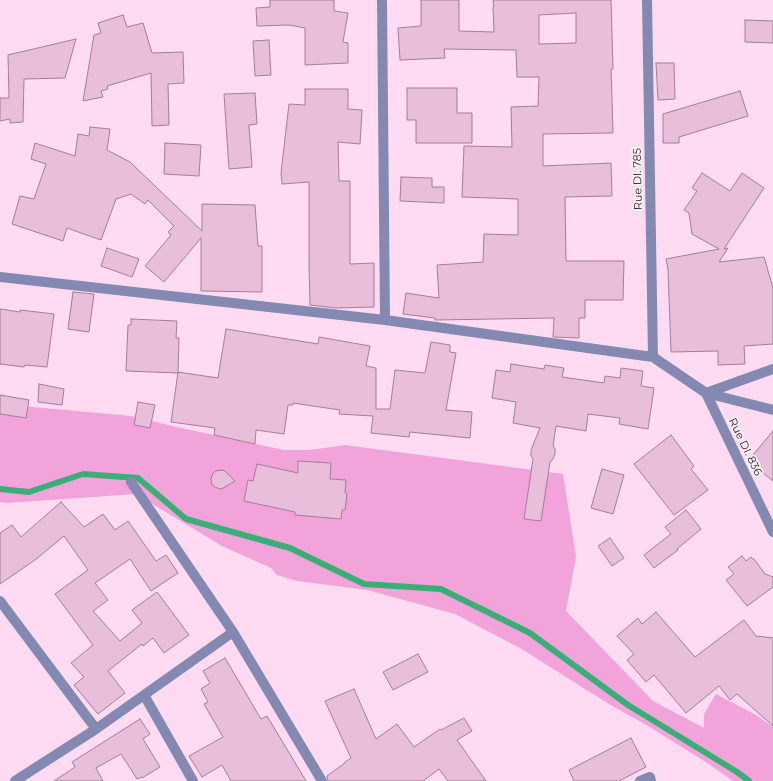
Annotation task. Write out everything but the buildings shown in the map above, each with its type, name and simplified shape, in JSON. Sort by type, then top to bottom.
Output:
[{"type":"street","points":[[382,0],[385,320]]},
{"type":"street","name":"Rue DI. 785","points":[[647,0],[653,357]]},
{"type":"street","points":[[0,277],[385,320],[653,357],[706,393],[773,410]]},
{"type":"street","points":[[706,393],[773,369]]},
{"type":"street","name":"Rue DI. 836","points":[[706,393],[773,532]]},
{"type":"street","points":[[131,482],[232,632],[322,781]]},
{"type":"street","points":[[0,601],[96,729]]},
{"type":"street","points":[[15,781],[96,729],[232,632]]},
{"type":"street","points":[[144,695],[193,781]]},
{"type":"street","points":[[640,781],[651,779]]},
{"type":"shaded area","points":[[0,404],[131,416],[284,450],[310,450],[345,445],[563,474],[576,557],[566,611],[653,701],[704,728],[704,714],[716,694],[756,715],[773,727],[773,781],[733,781],[706,762],[643,723],[612,706],[520,648],[455,614],[367,590],[297,581],[277,575],[271,568],[222,546],[136,494],[7,503],[0,502]]},
{"type":"waterway","points":[[0,489],[29,492],[83,474],[138,478],[186,519],[290,548],[364,584],[441,589],[530,633],[628,705],[737,772],[749,781]]}]
